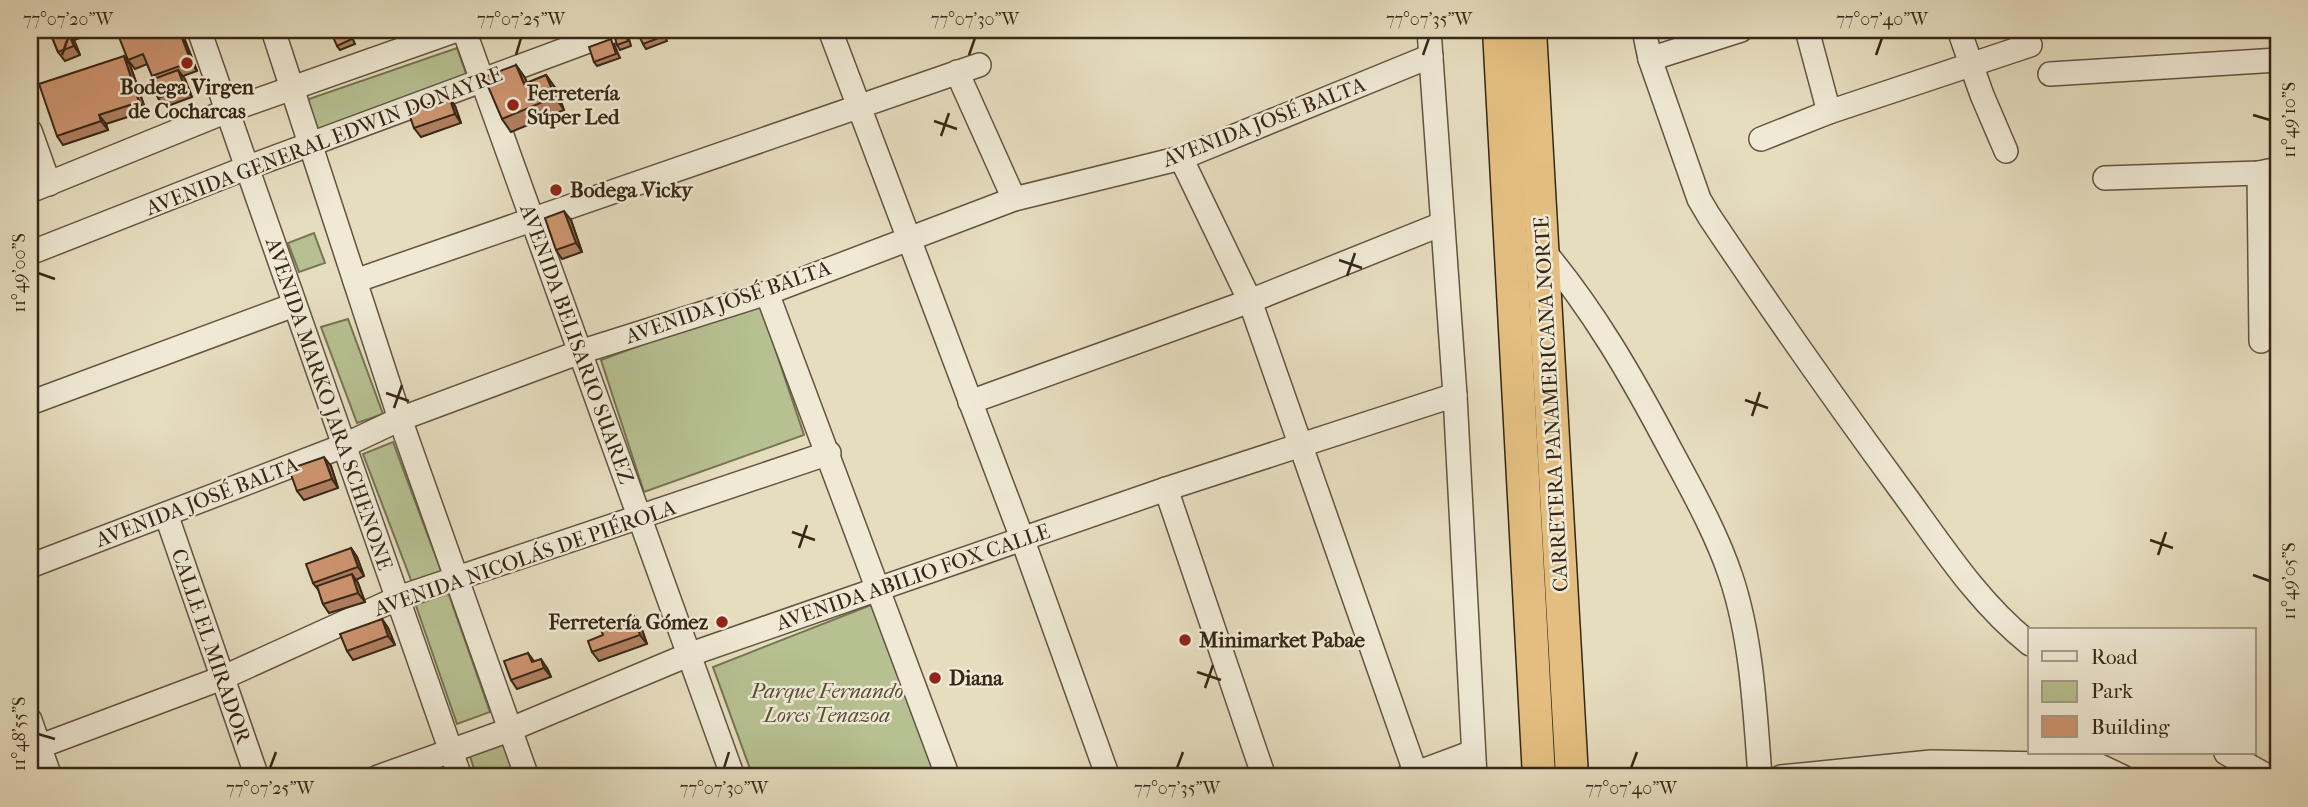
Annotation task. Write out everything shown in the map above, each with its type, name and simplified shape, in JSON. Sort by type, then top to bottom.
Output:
[{"type":"highway","name":"CARRETERA PANAMERICANA NORTE","points":[[1499,30],[1539,777]]},
{"type":"highway","name":"CARRETERA PANAMERICANA NORTE","points":[[1530,30],[1572,777]]},
{"type":"street","name":"AVENIDA MARKO JARA SCHENONE","points":[[199,30],[460,777]]},
{"type":"street","points":[[273,30],[400,419],[527,777]]},
{"type":"street","points":[[30,131],[39,188],[227,111],[457,30]]},
{"type":"street","name":"AVENIDA BELISARIO SUAREZ","points":[[464,30],[733,777]]},
{"type":"street","name":"AVENIDA GENERAL EDWIN DONAYRE","points":[[30,253],[246,168],[618,30]]},
{"type":"street","points":[[830,30],[1108,777]]},
{"type":"street","points":[[1429,30],[1455,395],[1475,777]]},
{"type":"street","points":[[1644,30],[1650,59],[1699,199],[1709,216],[1793,343],[1923,520],[1987,604],[2028,642]]},
{"type":"street","points":[[1650,59],[1741,30]]},
{"type":"street","points":[[1807,30],[1829,112]]},
{"type":"street","points":[[1959,30],[1970,65],[2006,151]]},
{"type":"street","points":[[1761,139],[1829,112],[2030,45]]},
{"type":"street","name":"AVENIDA JOSÉ BALTA","points":[[30,566],[343,446],[400,419],[580,352],[766,293],[1014,199],[1181,158],[1431,56]]},
{"type":"street","points":[[2050,74],[2278,60]]},
{"type":"street","points":[[355,281],[968,68],[1014,199]]},
{"type":"street","points":[[1181,158],[1250,301],[1413,776],[1474,752]]},
{"type":"street","points":[[2105,178],[2269,171],[2261,341]]},
{"type":"street","points":[[970,402],[1250,301],[1442,224]]},
{"type":"street","points":[[1542,249],[1576,289],[1641,395],[1692,489],[1731,576],[1743,625],[1760,777]]},
{"type":"street","points":[[766,293],[829,453],[948,777]]},
{"type":"street","points":[[30,404],[294,304]]},
{"type":"street","name":"AVENIDA ABILIO FOX CALLE","points":[[378,777],[509,730],[688,655],[878,592],[1021,538],[1455,395]]},
{"type":"street","name":"AVENIDA NICOLÁS DE PIÉROLA","points":[[34,748],[222,678],[398,598],[829,453]]},
{"type":"street","points":[[1166,489],[1264,777]]},
{"type":"street","name":"CALLE EL MIRADOR","points":[[166,514],[257,777]]},
{"type":"street","points":[[30,720],[34,748],[50,777]]},
{"type":"street","points":[[2228,754],[2269,777]]},
{"type":"street","points":[[1781,777],[1931,762],[2098,765],[2123,777]]},
{"type":"green space","points":[[457,48],[468,79],[314,133],[303,101]]},
{"type":"green space","points":[[314,233],[325,263],[299,272],[288,243]]},
{"type":"green space","points":[[759,301],[804,435],[644,492],[601,360]]},
{"type":"green space","points":[[348,319],[383,414],[357,423],[321,327]]},
{"type":"green space","points":[[393,442],[444,579],[414,588],[363,454]]},
{"type":"green space","points":[[448,592],[490,712],[457,724],[415,603]]},
{"type":"green space","name":"Parque Fernando Lores Tenazoa","points":[[871,605],[937,777],[753,777],[713,667]]},
{"type":"green space","points":[[504,736],[518,777],[477,777],[467,748]]},
{"type":"building","points":[[49,30],[67,30],[74,46],[58,52]]},
{"type":"building","points":[[69,30],[82,30],[83,32],[71,36]]},
{"type":"building","points":[[138,30],[179,30],[191,62],[152,76],[143,54],[128,60],[119,37]]},
{"type":"building","points":[[330,30],[348,30],[352,39],[337,46]]},
{"type":"building","points":[[661,30],[664,36],[643,44],[637,31]]},
{"type":"building","points":[[626,34],[628,41],[617,45],[615,38]]},
{"type":"building","points":[[611,39],[616,54],[594,62],[589,47]]},
{"type":"building","points":[[124,56],[139,102],[99,115],[101,121],[57,136],[39,84]]},
{"type":"building","points":[[516,65],[524,84],[546,75],[555,97],[502,119],[484,77]]},
{"type":"building","points":[[178,70],[185,88],[158,98],[151,80]]},
{"type":"building","points":[[449,97],[455,114],[414,128],[408,111]]},
{"type":"building","points":[[564,211],[576,243],[556,250],[545,218]]},
{"type":"building","points":[[324,457],[332,479],[297,491],[289,469]]},
{"type":"building","points":[[351,548],[358,567],[313,583],[306,564]]},
{"type":"building","points":[[352,574],[358,593],[323,604],[317,586]]},
{"type":"building","points":[[633,615],[640,635],[592,652],[588,641],[603,635],[600,627]]},
{"type":"building","points":[[382,619],[388,636],[347,651],[340,634]]},
{"type":"building","points":[[528,653],[532,662],[541,659],[544,668],[511,680],[504,661]]},
{"type":"place","name":"Bodega Virgen de Cocharcas","points":[[187,63]]},
{"type":"place","name":"Ferretería Súper Led","points":[[513,105]]},
{"type":"place","name":"Bodega Vicky","points":[[556,190]]},
{"type":"place","name":"Ferretería Gómez","points":[[722,622]]},
{"type":"place","name":"Minimarket Pabae","points":[[1185,640]]},
{"type":"place","name":"Diana","points":[[935,678]]}]
